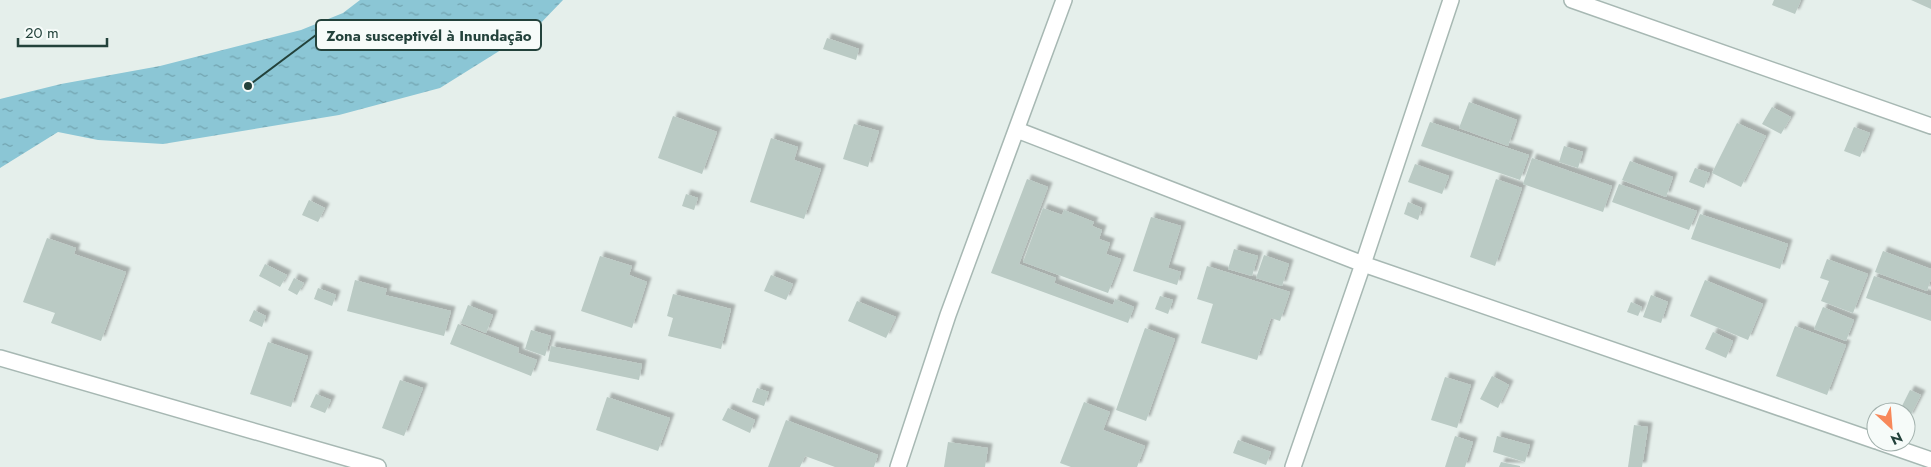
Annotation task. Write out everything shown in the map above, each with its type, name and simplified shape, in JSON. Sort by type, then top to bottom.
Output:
[{"type":"street","points":[[898,467],[948,315],[1064,0]]},
{"type":"street","points":[[1293,467],[1451,0]]},
{"type":"street","points":[[1572,0],[1931,126]]},
{"type":"street","points":[[1017,130],[1363,264],[1866,438]]},
{"type":"street","points":[[0,358],[378,467]]},
{"type":"street","points":[[1907,452],[1931,460]]},
{"type":"water","points":[[360,0],[563,0],[536,28],[440,88],[339,115],[163,144],[98,140],[58,132],[0,168],[0,99],[61,84],[160,66],[301,30],[343,13]]},
{"type":"building","points":[[1774,0],[1801,0],[1795,14],[1772,5]]},
{"type":"building","points":[[1911,0],[1931,0],[1931,9]]},
{"type":"building","points":[[827,38],[859,49],[856,60],[823,49]]},
{"type":"building","points":[[1469,102],[1517,120],[1508,146],[1459,128]]},
{"type":"building","points":[[1772,107],[1791,117],[1781,134],[1762,124]]},
{"type":"building","points":[[673,116],[717,132],[702,174],[658,158]]},
{"type":"building","points":[[1430,122],[1529,155],[1520,180],[1421,146]]},
{"type":"building","points":[[1737,123],[1766,136],[1741,187],[1712,173]]},
{"type":"building","points":[[854,124],[879,131],[868,167],[843,159]]},
{"type":"building","points":[[1854,127],[1870,133],[1860,157],[1844,151]]},
{"type":"building","points":[[771,138],[798,147],[794,160],[821,169],[804,219],[750,202]]},
{"type":"building","points":[[1564,146],[1583,152],[1578,168],[1559,162]]},
{"type":"building","points":[[1532,158],[1612,186],[1603,212],[1523,184]]},
{"type":"building","points":[[1630,161],[1673,177],[1666,197],[1622,180]]},
{"type":"building","points":[[1415,164],[1449,176],[1442,194],[1408,182]]},
{"type":"building","points":[[1695,168],[1710,173],[1704,188],[1689,182]]},
{"type":"building","points":[[1027,179],[1048,187],[1019,264],[1056,278],[1054,283],[1113,305],[1115,299],[1134,307],[1128,323],[991,273]]},
{"type":"building","points":[[1496,179],[1522,188],[1495,266],[1470,257]]},
{"type":"building","points":[[1619,184],[1697,211],[1689,230],[1612,202]]},
{"type":"building","points":[[686,194],[698,198],[694,210],[682,206]]},
{"type":"building","points":[[309,200],[325,208],[318,222],[302,215]]},
{"type":"building","points":[[1408,202],[1422,208],[1418,220],[1404,214]]},
{"type":"building","points":[[1043,208],[1062,215],[1064,210],[1094,222],[1092,226],[1102,230],[1099,239],[1110,243],[1106,254],[1121,259],[1108,293],[1023,262]]},
{"type":"building","points":[[1700,214],[1788,244],[1780,269],[1691,239]]},
{"type":"building","points":[[1151,217],[1181,226],[1168,268],[1181,272],[1177,285],[1133,271]]},
{"type":"building","points":[[47,238],[76,248],[74,254],[126,272],[101,341],[51,323],[55,313],[23,302]]},
{"type":"building","points":[[1234,249],[1258,256],[1252,276],[1228,269]]},
{"type":"building","points":[[1883,251],[1931,269],[1931,279],[1927,291],[1875,272]]},
{"type":"building","points":[[1264,255],[1289,264],[1282,286],[1256,278]]},
{"type":"building","points":[[600,256],[632,266],[629,275],[647,282],[632,328],[581,311]]},
{"type":"building","points":[[1827,259],[1868,274],[1853,313],[1821,301],[1829,281],[1820,278]]},
{"type":"building","points":[[265,264],[287,275],[280,287],[259,276]]},
{"type":"building","points":[[1207,266],[1290,292],[1280,321],[1271,318],[1257,360],[1201,343],[1213,304],[1197,299]]},
{"type":"building","points":[[771,275],[793,284],[786,300],[764,291]]},
{"type":"building","points":[[1874,276],[1931,296],[1931,321],[1866,298]]},
{"type":"building","points":[[294,278],[304,283],[297,295],[288,290]]},
{"type":"building","points":[[355,280],[387,289],[385,295],[451,311],[444,336],[347,311]]},
{"type":"building","points":[[1705,280],[1763,304],[1748,340],[1690,316]]},
{"type":"building","points":[[318,288],[336,295],[332,306],[314,299]]},
{"type":"building","points":[[673,294],[731,309],[721,349],[668,336],[673,318],[667,316]]},
{"type":"building","points":[[1651,295],[1668,302],[1661,323],[1643,317]]},
{"type":"building","points":[[1160,296],[1173,300],[1168,314],[1155,309]]},
{"type":"building","points":[[857,301],[896,317],[886,338],[848,321]]},
{"type":"building","points":[[1631,302],[1642,307],[1638,316],[1627,312]]},
{"type":"building","points":[[468,305],[493,315],[486,333],[461,323]]},
{"type":"building","points":[[1823,307],[1854,320],[1846,341],[1814,329]]},
{"type":"building","points":[[254,310],[266,316],[262,327],[249,321]]},
{"type":"building","points":[[458,324],[519,348],[518,353],[537,360],[531,376],[450,344]]},
{"type":"building","points":[[1795,326],[1846,345],[1827,395],[1776,376]]},
{"type":"building","points":[[1145,328],[1175,339],[1146,421],[1116,410]]},
{"type":"building","points":[[531,330],[551,336],[545,356],[525,349]]},
{"type":"building","points":[[1713,332],[1733,341],[1726,358],[1705,349]]},
{"type":"building","points":[[268,342],[308,356],[291,407],[250,394]]},
{"type":"building","points":[[551,346],[642,364],[639,380],[548,361]]},
{"type":"building","points":[[1492,376],[1509,385],[1498,408],[1480,399]]},
{"type":"building","points":[[1445,377],[1471,385],[1457,428],[1431,420]]},
{"type":"building","points":[[400,380],[423,388],[404,436],[382,428]]},
{"type":"building","points":[[757,388],[769,392],[764,406],[752,402]]},
{"type":"building","points":[[1910,390],[1921,395],[1916,405],[1916,402],[1904,402]]},
{"type":"building","points":[[316,394],[331,400],[325,413],[310,407]]},
{"type":"building","points":[[607,397],[670,418],[658,451],[596,430]]},
{"type":"building","points":[[1084,402],[1110,412],[1103,430],[1145,446],[1137,467],[1071,467],[1060,463]]},
{"type":"building","points":[[728,408],[755,420],[750,433],[722,420]]},
{"type":"building","points":[[786,420],[878,455],[874,467],[835,467],[805,456],[800,467],[768,467]]},
{"type":"building","points":[[1634,425],[1648,427],[1642,467],[1628,467]]},
{"type":"building","points":[[1455,436],[1473,442],[1465,467],[1445,467]]},
{"type":"building","points":[[1497,436],[1530,445],[1525,462],[1493,452]]},
{"type":"building","points":[[1238,440],[1271,452],[1266,465],[1233,453]]},
{"type":"building","points":[[948,442],[988,448],[985,467],[944,467]]},
{"type":"building","points":[[1501,462],[1520,466],[1520,467],[1499,467]]},
{"type":"place","name":"Zona susceptivél à Inundação","points":[[248,86]]}]
